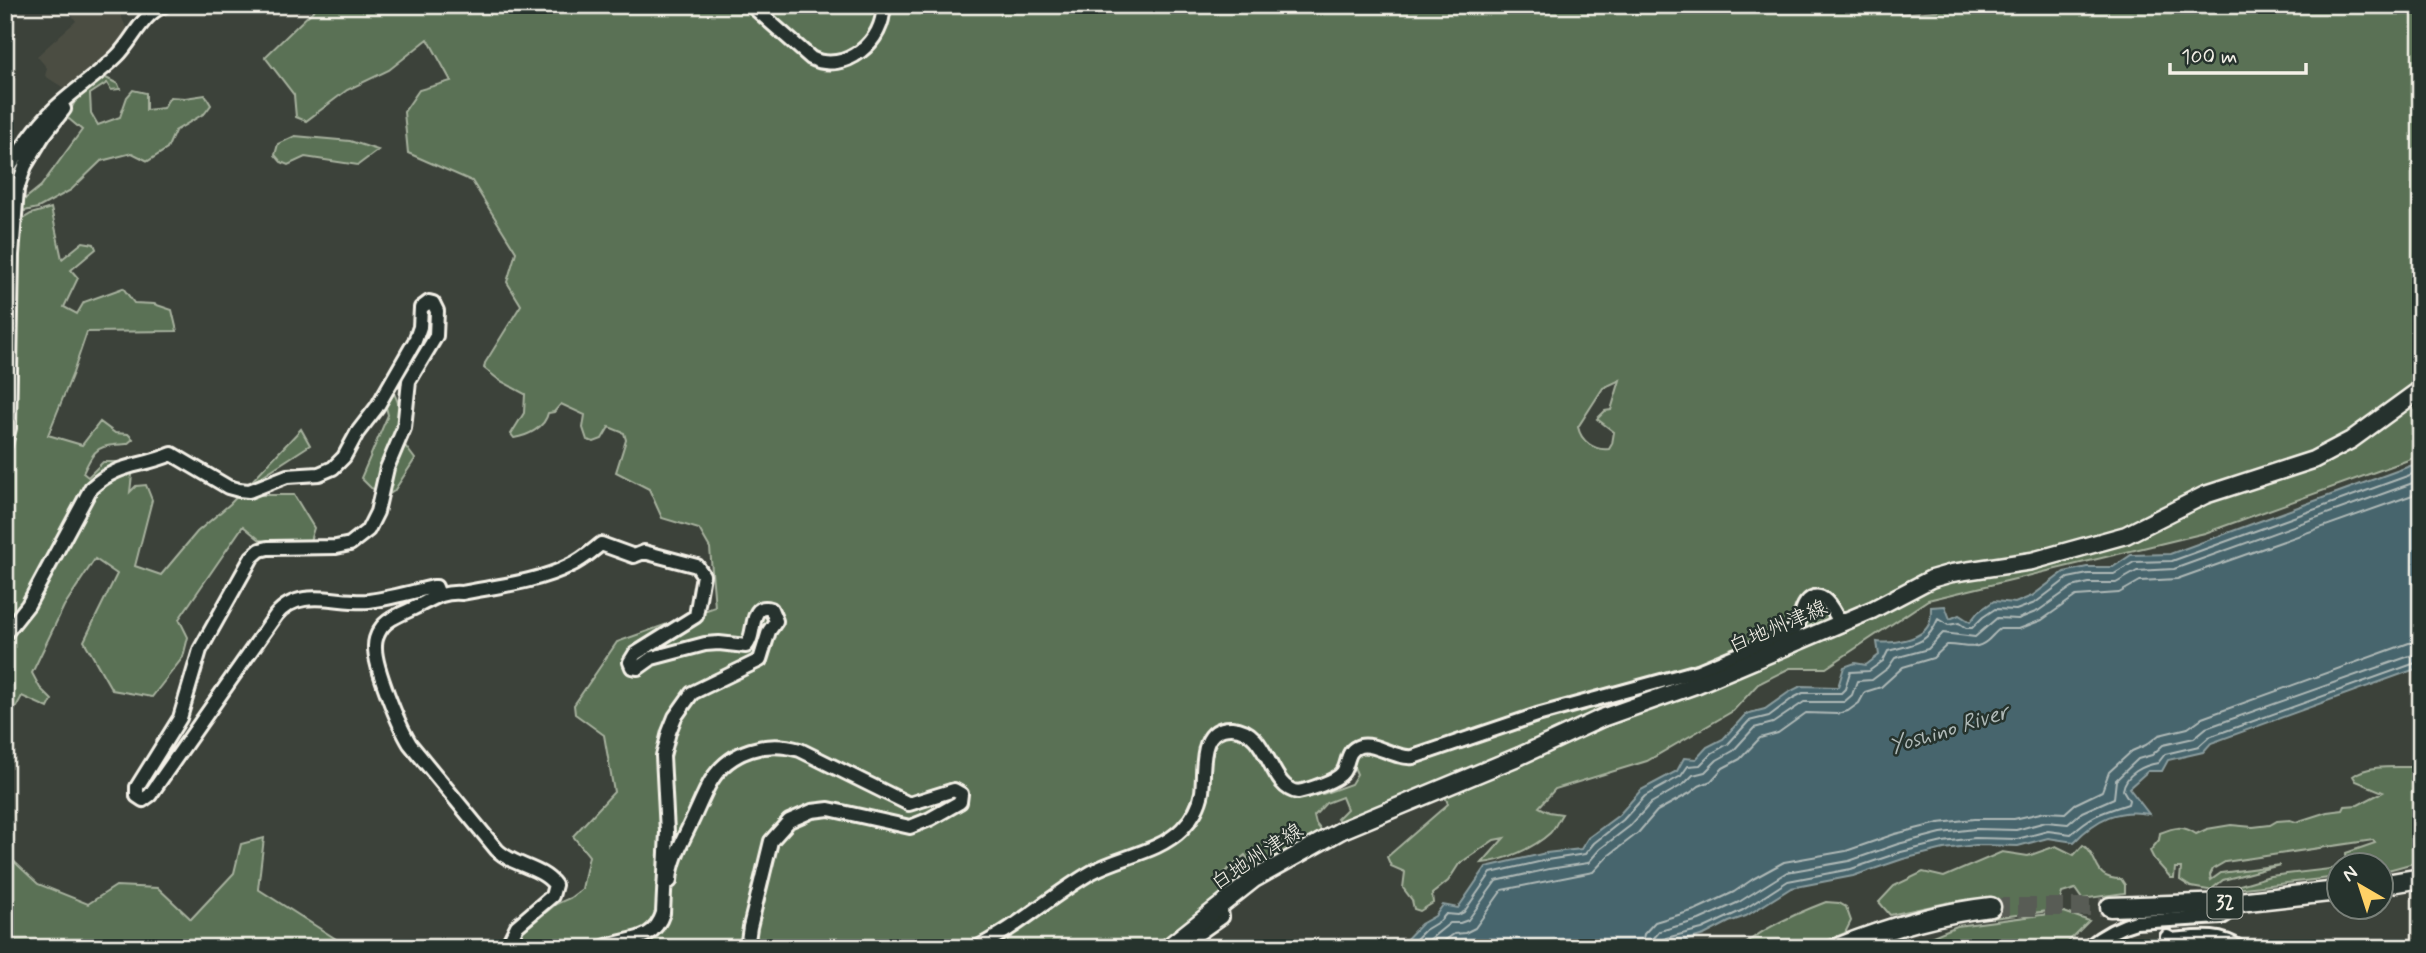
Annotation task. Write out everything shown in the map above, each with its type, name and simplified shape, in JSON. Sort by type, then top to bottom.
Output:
[{"type":"highway","points":[[2394,884],[2420,883]]},
{"type":"highway","name":"32","points":[[2110,907],[2230,903],[2324,893]]},
{"type":"highway","points":[[1837,948],[1907,922],[1991,907]]},
{"type":"main road","name":"白地州津線","points":[[1167,948],[1266,872],[1342,830],[1520,756],[1602,718],[1698,684],[1872,610],[1931,579],[1952,573],[2032,561],[2098,544],[2126,535],[2205,495],[2313,460],[2351,440],[2421,389]]},
{"type":"street","points":[[5,175],[38,128],[61,103],[100,73],[120,53],[146,18],[165,5]]},
{"type":"street","points":[[751,5],[811,58],[819,62],[830,62],[856,55],[866,47],[879,27],[883,17],[883,5]]},
{"type":"street","points":[[5,445],[9,428],[12,255],[18,189],[25,166],[64,109],[61,103]]},
{"type":"street","points":[[5,634],[28,605],[91,488],[119,468],[157,461],[172,454],[229,487],[249,491],[287,476],[319,474],[339,464],[357,433],[377,407],[415,341],[420,327],[421,308],[429,302],[433,303],[437,311],[436,336],[409,381],[404,428],[387,468],[374,520],[361,538],[350,544],[323,549],[268,548],[251,557],[207,635],[180,718],[137,787],[137,796],[143,800],[150,795],[276,615],[290,602],[310,598],[366,601],[433,587],[436,587],[439,594]]},
{"type":"street","points":[[506,948],[517,926],[552,896],[555,885],[548,877],[508,859],[497,850],[410,744],[400,725],[375,653],[376,639],[383,626],[439,594],[462,593],[560,570],[601,544],[634,556],[644,552],[693,563],[700,568],[703,575],[696,616],[635,654],[630,663],[635,669],[652,658],[705,644],[746,646],[752,637],[754,616],[759,609],[766,607],[775,614],[776,621],[769,631],[760,660],[692,692],[675,717],[663,756],[667,832],[663,913],[654,930],[647,936],[602,948]]},
{"type":"street","points":[[976,948],[1012,928],[1090,873],[1167,841],[1183,829],[1193,816],[1202,792],[1203,753],[1215,734],[1224,729],[1244,731],[1252,737],[1264,751],[1281,782],[1291,791],[1298,792],[1340,776],[1350,752],[1359,746],[1371,746],[1399,757],[1413,757],[1537,715],[1698,671],[1791,632],[1798,627],[1804,607],[1818,597],[1826,600],[1840,623]]},
{"type":"street","points":[[666,890],[677,853],[711,780],[733,759],[758,747],[783,745],[800,750],[909,804],[954,790],[961,794],[960,802],[916,826],[899,826],[829,809],[811,811],[789,821],[771,841],[747,948]]},
{"type":"street","points":[[2087,948],[2123,925],[2222,917],[2230,912],[2230,903]]},
{"type":"street","points":[[1179,948],[1222,917],[1220,905]]},
{"type":"street","points":[[2167,937],[2172,940],[2213,936],[2226,939],[2240,948]]},
{"type":"shaded area","points":[[65,5],[128,5],[119,11],[128,32],[115,51],[67,90],[45,76],[47,68],[37,56],[76,21]]},
{"type":"green space","points":[[319,5],[1896,5],[1899,14],[1938,11],[1944,5],[2421,5],[2421,453],[2411,459],[2205,533],[1928,600],[1826,668],[1790,668],[1758,684],[1733,711],[1647,761],[1555,789],[1539,807],[1562,814],[1550,833],[1518,853],[1482,863],[1504,838],[1494,840],[1459,864],[1448,881],[1432,894],[1433,903],[1420,911],[1414,909],[1412,900],[1403,888],[1405,872],[1391,866],[1387,857],[1448,804],[1440,783],[1341,822],[1337,819],[1347,809],[1342,797],[1326,803],[1314,816],[1321,830],[1260,866],[1250,862],[1245,855],[1224,873],[1220,880],[1226,892],[1157,948],[503,948],[556,904],[582,889],[589,856],[573,836],[614,792],[604,735],[575,714],[574,705],[617,642],[715,607],[710,548],[699,529],[662,518],[649,489],[616,472],[626,440],[624,433],[609,427],[602,439],[594,442],[587,440],[583,428],[585,415],[561,404],[554,412],[548,413],[543,423],[535,430],[514,438],[511,434],[524,413],[525,394],[499,380],[484,368],[521,305],[507,282],[516,252],[472,181],[408,153],[404,112],[419,90],[451,81],[428,39],[389,70],[347,90],[306,121],[296,117],[294,95],[265,57]],"holes":[[[1620,380],[1611,410],[1605,411],[1597,419],[1614,432],[1612,444],[1609,449],[1593,447],[1585,441],[1578,427],[1603,388]],[[1365,742],[1371,749],[1360,751],[1351,760],[1357,774],[1351,784],[1323,794],[1315,790],[1299,794],[1290,793],[1278,782],[1282,778],[1297,788],[1326,778],[1340,769],[1352,746]]]},
{"type":"green space","points":[[104,77],[118,84],[120,89],[111,90],[107,83],[90,94],[91,113],[98,125],[120,117],[127,97],[133,90],[146,93],[146,110],[163,108],[170,97],[205,95],[211,105],[205,113],[175,131],[167,149],[148,161],[132,153],[101,161],[71,190],[38,208],[24,211],[20,203],[41,186],[82,130],[69,119],[64,120],[30,168],[58,123],[69,113],[79,94]]},
{"type":"green space","points":[[295,136],[350,141],[378,150],[358,165],[305,157],[288,165],[275,155],[278,144]]},
{"type":"green space","points":[[51,208],[62,259],[83,242],[94,244],[96,249],[71,270],[78,278],[64,307],[77,314],[84,302],[123,288],[134,303],[154,304],[172,310],[177,331],[87,332],[48,435],[82,445],[100,422],[115,433],[128,434],[133,439],[127,444],[99,449],[91,457],[83,473],[88,477],[103,462],[120,462],[132,475],[130,492],[136,486],[146,485],[152,500],[135,566],[161,575],[197,532],[230,504],[301,429],[310,445],[256,480],[257,495],[294,495],[314,528],[309,544],[260,540],[243,526],[179,619],[188,637],[183,657],[152,697],[112,690],[84,641],[117,574],[95,559],[64,606],[32,673],[40,688],[52,700],[48,708],[22,696],[5,727],[5,332],[21,220]]},
{"type":"green space","points":[[392,390],[400,412],[397,435],[415,459],[394,491],[388,495],[371,488],[361,478],[388,415],[385,403]]},
{"type":"green space","points":[[2373,768],[2421,768],[2421,851],[2416,856],[2421,861],[2394,868],[2394,852],[2349,852],[2375,843],[2373,840],[2225,862],[2213,869],[2211,880],[2221,873],[2280,865],[2223,880],[2213,888],[2214,891],[2191,887],[2180,880],[2181,868],[2175,868],[2174,878],[2171,878],[2150,851],[2159,840],[2160,833],[2174,828],[2187,829],[2196,834],[2207,829],[2231,825],[2253,827],[2270,825],[2277,821],[2296,822],[2343,810],[2345,806],[2358,805],[2383,792],[2356,781],[2353,776]]},
{"type":"green space","points":[[264,838],[258,889],[350,948],[5,948],[5,853],[38,884],[88,904],[116,886],[158,888],[191,919],[234,873],[241,844]]},
{"type":"green space","points":[[2083,845],[2105,876],[2121,879],[2125,885],[2125,893],[2082,899],[2075,889],[2062,893],[2057,910],[1993,918],[1990,900],[1951,902],[1890,915],[1879,902],[1894,886],[1923,872],[1944,877],[2002,852],[2028,856],[2056,846],[2074,855]]},
{"type":"green space","points":[[2324,870],[2324,879],[2235,889],[2233,887],[2270,876]]},
{"type":"green space","points":[[1826,902],[1839,903],[1846,907],[1851,921],[1845,933],[1810,948],[1741,948],[1770,927]]},
{"type":"green space","points":[[2064,912],[2089,921],[2062,948],[1904,948],[1957,926]]},
{"type":"water","name":"Yoshino River","points":[[2421,462],[2421,667],[2211,743],[2203,752],[2168,760],[2162,771],[2148,771],[2129,788],[2149,814],[2127,813],[2108,817],[2099,821],[2074,842],[2048,838],[2018,846],[1976,845],[1944,849],[1853,876],[1791,888],[1746,916],[1704,935],[1661,948],[1398,948],[1421,924],[1435,916],[1443,905],[1458,908],[1486,867],[1546,853],[1581,849],[1588,838],[1619,815],[1641,790],[1677,771],[1684,758],[1696,759],[1707,747],[1723,739],[1746,714],[1765,709],[1801,686],[1838,687],[1844,667],[1855,663],[1866,665],[1879,655],[1877,642],[1906,640],[1920,634],[1929,624],[1931,607],[1945,606],[1950,619],[1959,615],[1970,622],[1978,612],[1994,601],[2015,603],[2032,596],[2064,572],[2087,567],[2113,567],[2131,555],[2170,554]]},
{"type":"tunnel","points":[[1991,907],[2110,907]]}]
